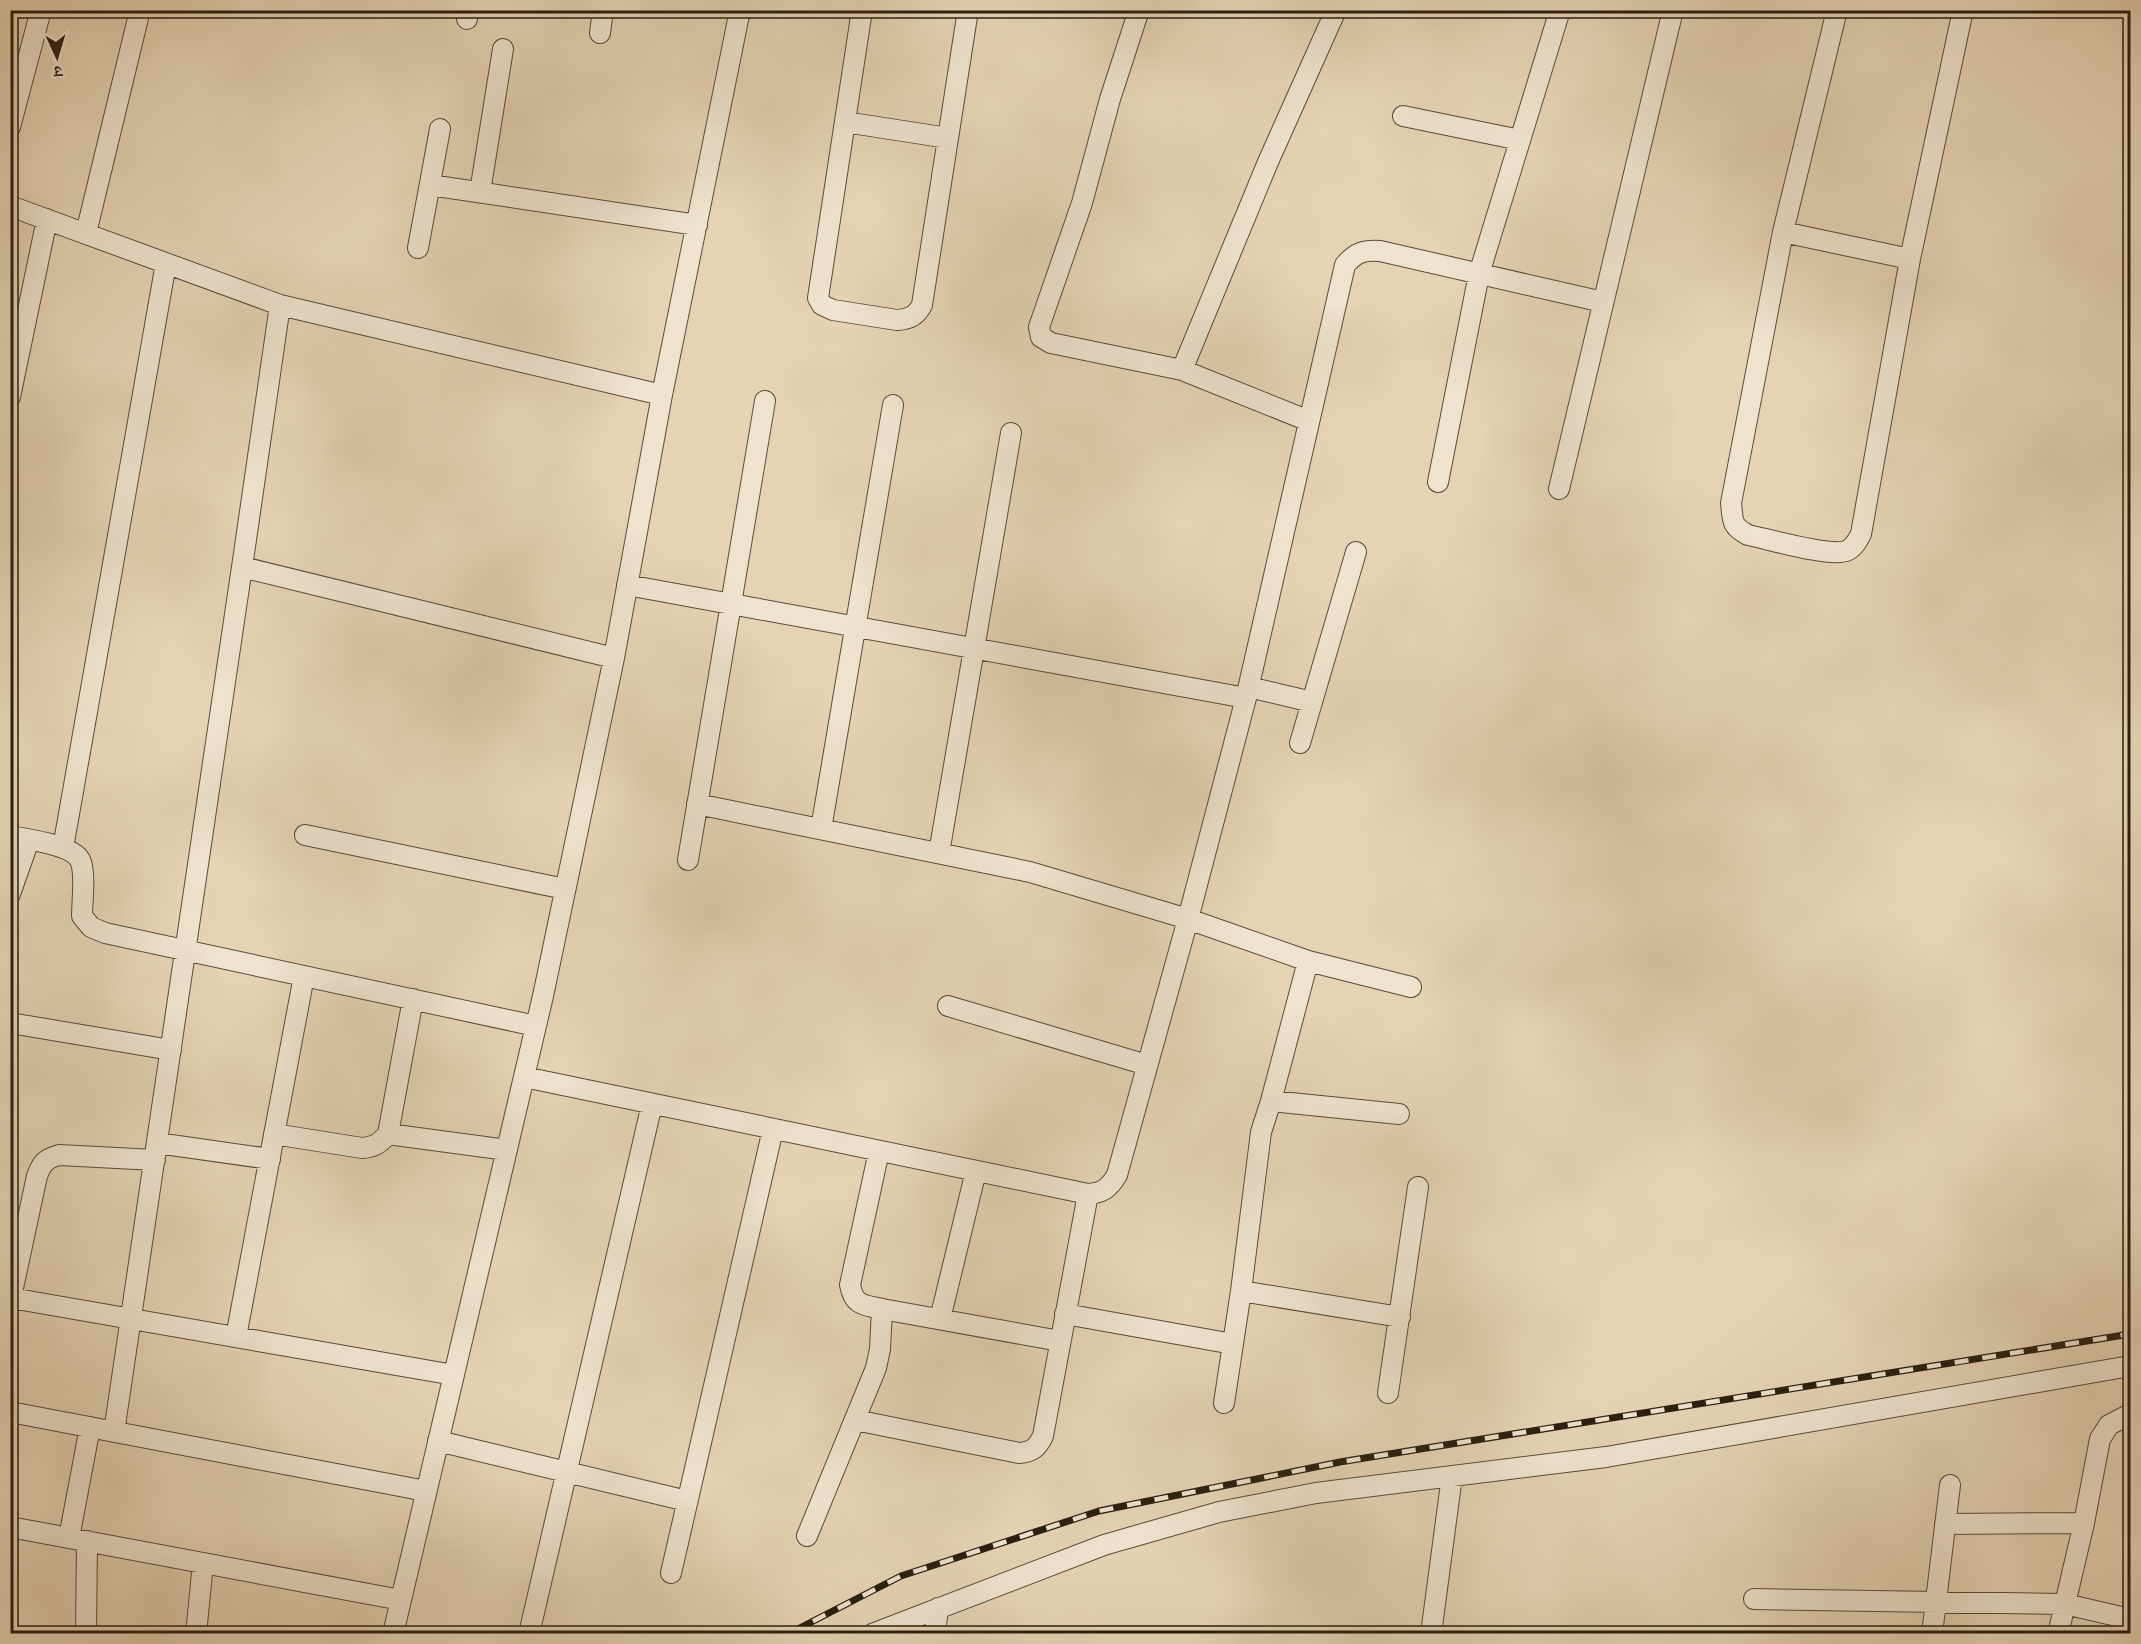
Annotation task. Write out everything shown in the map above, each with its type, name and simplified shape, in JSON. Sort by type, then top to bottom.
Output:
[{"type":"street","points":[[10,127],[41,10]]},
{"type":"street","points":[[86,233],[141,10]]},
{"type":"street","points":[[600,33],[603,10]]},
{"type":"street","points":[[393,1634],[536,1026],[614,658],[662,394],[740,10]]},
{"type":"street","points":[[862,10],[818,297],[822,305],[833,310],[897,320],[907,320],[918,314],[922,305],[968,10]]},
{"type":"street","points":[[1139,10],[1110,99],[1082,203],[1039,327],[1041,337],[1051,343],[1182,370],[1310,422]]},
{"type":"street","points":[[1182,370],[1268,162],[1336,10]]},
{"type":"street","points":[[1438,482],[1479,274],[1560,10]]},
{"type":"street","points":[[1559,489],[1673,10]]},
{"type":"street","points":[[1837,10],[1783,232],[1731,503],[1732,520],[1736,528],[1748,535],[1830,552],[1846,551],[1855,545],[1861,534],[1910,259],[1964,10]]},
{"type":"street","points":[[480,192],[503,49]]},
{"type":"street","points":[[1402,116],[1520,140]]},
{"type":"street","points":[[845,122],[948,138]]},
{"type":"street","points":[[418,248],[440,129]]},
{"type":"street","points":[[430,185],[697,225]]},
{"type":"street","points":[[10,206],[280,305],[662,394]]},
{"type":"street","points":[[10,397],[47,219]]},
{"type":"street","points":[[1783,232],[1910,259]]},
{"type":"street","points":[[524,1077],[1088,1194],[1100,1193],[1110,1187],[1117,1175],[1148,1065],[1248,692],[1345,265],[1354,254],[1367,250],[1380,251],[1603,302]]},
{"type":"street","points":[[63,848],[166,263]]},
{"type":"street","points":[[114,1432],[280,305]]},
{"type":"street","points":[[688,860],[765,401]]},
{"type":"street","points":[[821,829],[893,405]]},
{"type":"street","points":[[939,853],[1011,433]]},
{"type":"street","points":[[1300,743],[1356,552]]},
{"type":"street","points":[[242,567],[614,658]]},
{"type":"street","points":[[627,585],[974,649],[1312,702]]},
{"type":"street","points":[[697,804],[1030,872],[1188,919],[1308,961],[1411,987]]},
{"type":"street","points":[[305,835],[565,889]]},
{"type":"street","points":[[10,894],[20,838],[63,848],[72,852],[80,860],[82,916],[91,927],[105,933],[536,1026]]},
{"type":"street","points":[[1224,1403],[1241,1292],[1261,1132],[1308,961]]},
{"type":"street","points":[[236,1337],[304,976]]},
{"type":"street","points":[[274,1134],[362,1148],[371,1148],[380,1143],[388,1134],[413,999]]},
{"type":"street","points":[[948,1006],[1148,1065]]},
{"type":"street","points":[[10,1023],[171,1050]]},
{"type":"street","points":[[1271,1101],[1399,1114]]},
{"type":"street","points":[[529,1634],[652,1104]]},
{"type":"street","points":[[670,1573],[773,1129]]},
{"type":"street","points":[[388,1134],[507,1150]]},
{"type":"street","points":[[270,1158],[156,1151],[59,1155],[48,1158],[41,1164],[37,1176],[11,1300],[454,1375]]},
{"type":"street","points":[[879,1151],[850,1285],[852,1297],[860,1304],[882,1309],[1060,1341]]},
{"type":"street","points":[[940,1319],[976,1171]]},
{"type":"street","points":[[1388,1394],[1418,1187]]},
{"type":"street","points":[[855,1420],[1019,1454],[1029,1452],[1038,1446],[1043,1436],[1088,1194]]},
{"type":"street","points":[[1241,1292],[1400,1317]]},
{"type":"street","points":[[807,1536],[876,1368],[880,1349],[882,1309]]},
{"type":"street","points":[[1065,1314],[1233,1344]]},
{"type":"street","points":[[872,1634],[1104,1545],[1219,1512],[1316,1493],[1606,1457],[2130,1366]]},
{"type":"street","points":[[10,1412],[426,1491]]},
{"type":"street","points":[[2058,1634],[2084,1523],[2100,1439],[2109,1425],[2130,1414]]},
{"type":"street","points":[[86,1634],[78,1539],[90,1427]]},
{"type":"street","points":[[438,1441],[687,1501]]},
{"type":"street","points":[[1431,1634],[1452,1476]]},
{"type":"street","points":[[1932,1634],[1950,1485]]},
{"type":"street","points":[[1945,1524],[2084,1523]]},
{"type":"street","points":[[10,1527],[401,1600]]},
{"type":"street","points":[[196,1634],[203,1563]]},
{"type":"street","points":[[1754,1599],[2065,1604],[2130,1619]]},
{"type":"street","points":[[935,1634],[938,1608]]},
{"type":"railway","points":[[788,1634],[901,1576],[1099,1511],[1340,1462],[2130,1334]]}]
